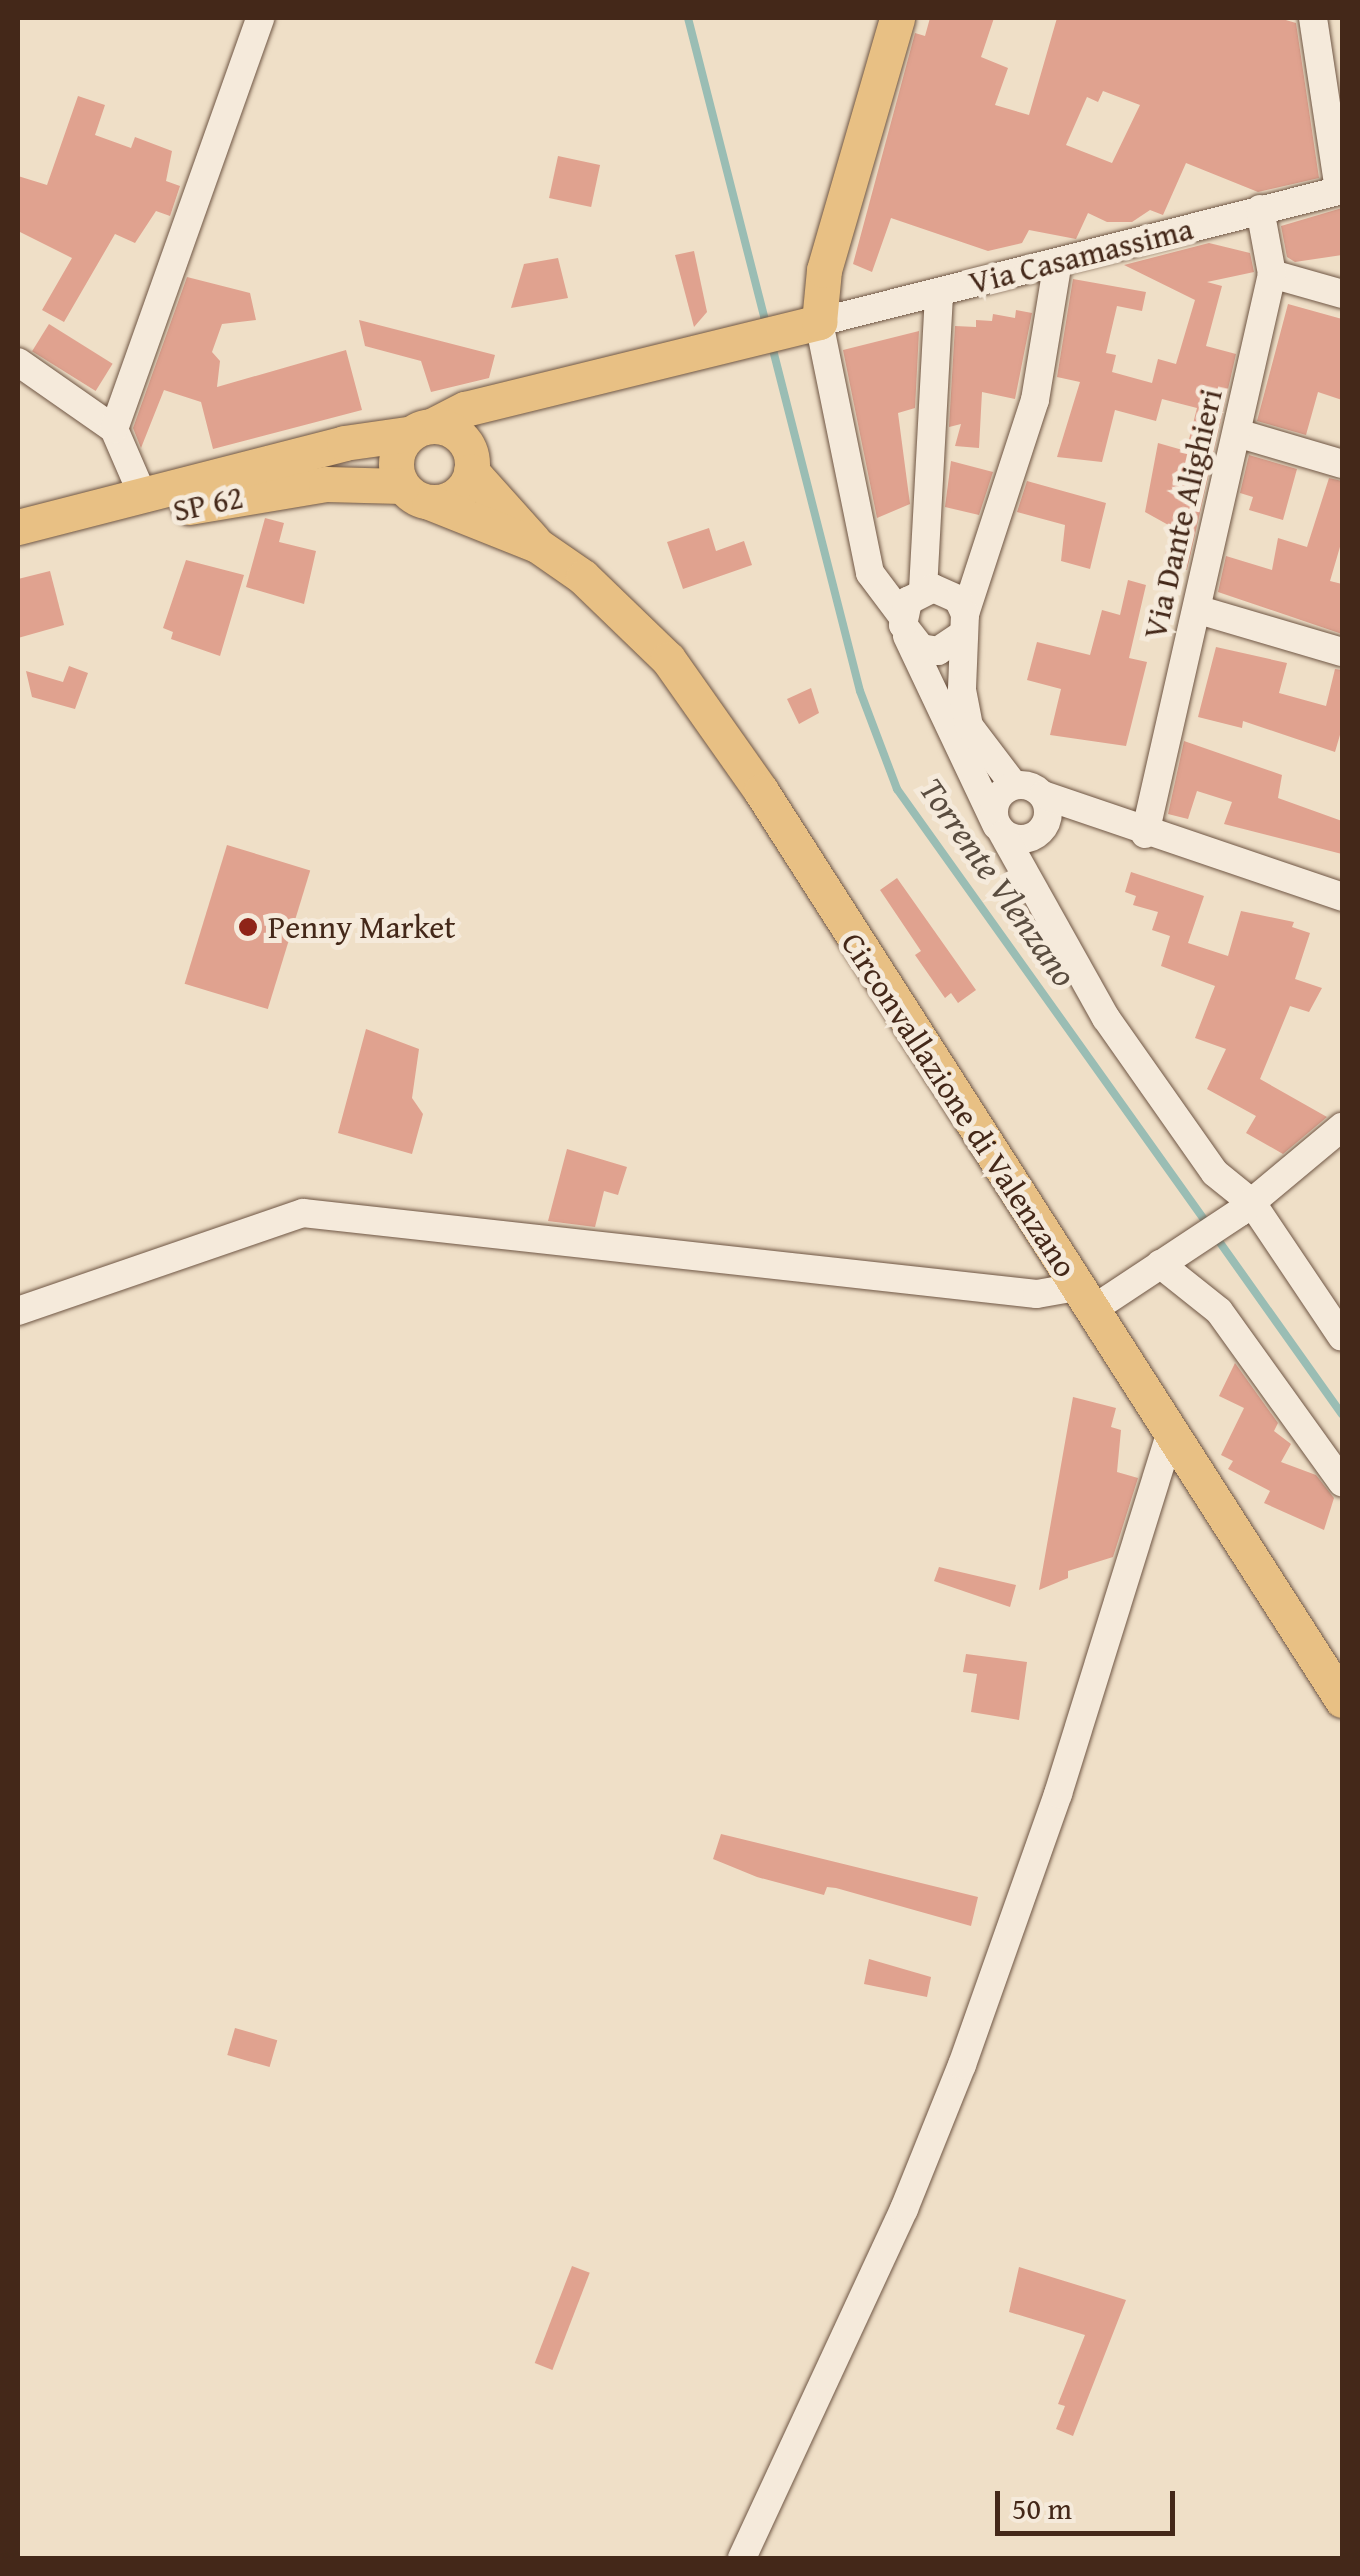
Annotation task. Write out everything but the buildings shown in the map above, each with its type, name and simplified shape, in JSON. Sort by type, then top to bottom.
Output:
[{"type":"main road","points":[[416,494],[460,492],[470,459],[520,398],[811,324],[898,18]]},
{"type":"main road","name":"SP 62","points":[[18,526],[420,430],[465,409],[520,398]]},
{"type":"main road","points":[[420,430],[454,430],[470,459],[537,545],[416,494],[395,465],[420,430]]},
{"type":"main road","name":"SP 62","points":[[18,547],[228,498],[326,484],[416,494]]},
{"type":"main road","name":"Circonvallazione di Valenzano","points":[[537,545],[598,590],[668,659],[761,792],[1342,1700]]},
{"type":"street","points":[[114,430],[260,18]]},
{"type":"street","points":[[1312,18],[1341,190]]},
{"type":"street","name":"Via Casamassima","points":[[811,324],[1056,267],[1341,190]]},
{"type":"street","name":"Via Dante Alighieri","points":[[1145,834],[1199,610],[1272,274],[1260,209]]},
{"type":"street","points":[[811,324],[870,572],[921,648],[938,651],[962,625],[1034,400],[1056,267]]},
{"type":"street","points":[[1272,274],[1342,294]]},
{"type":"street","points":[[923,590],[939,292]]},
{"type":"street","points":[[18,362],[114,430],[143,496]]},
{"type":"street","points":[[1238,433],[1342,464]]},
{"type":"street","points":[[1340,1328],[1215,1173],[1106,1018],[1000,830],[926,687],[905,626],[908,601],[923,590],[950,592],[962,625],[969,726],[1014,785],[1145,834],[1342,898]]},
{"type":"street","points":[[1199,610],[1342,652]]},
{"type":"street","points":[[1000,830],[995,804],[1014,785]]},
{"type":"street","points":[[1000,830],[1026,839],[1040,832],[1048,816],[1043,795]]},
{"type":"street","points":[[18,1312],[303,1214],[1084,1298],[1160,1264],[1246,1208],[1342,1127]]},
{"type":"street","points":[[1160,1264],[1219,1311],[1342,1482]]},
{"type":"street","points":[[742,2558],[896,2227],[962,2066],[1058,1794],[1170,1432]]},
{"type":"waterway","name":"Torrente Vlenzano","points":[[688,18],[766,323]]},
{"type":"waterway","name":"Torrente Vlenzano","points":[[771,342],[860,691],[897,789],[1208,1225]]},
{"type":"waterway","name":"Torrente Vlenzano","points":[[1216,1237],[1342,1414]]},
{"type":"place","name":"Penny Market","points":[[248,927]]}]
